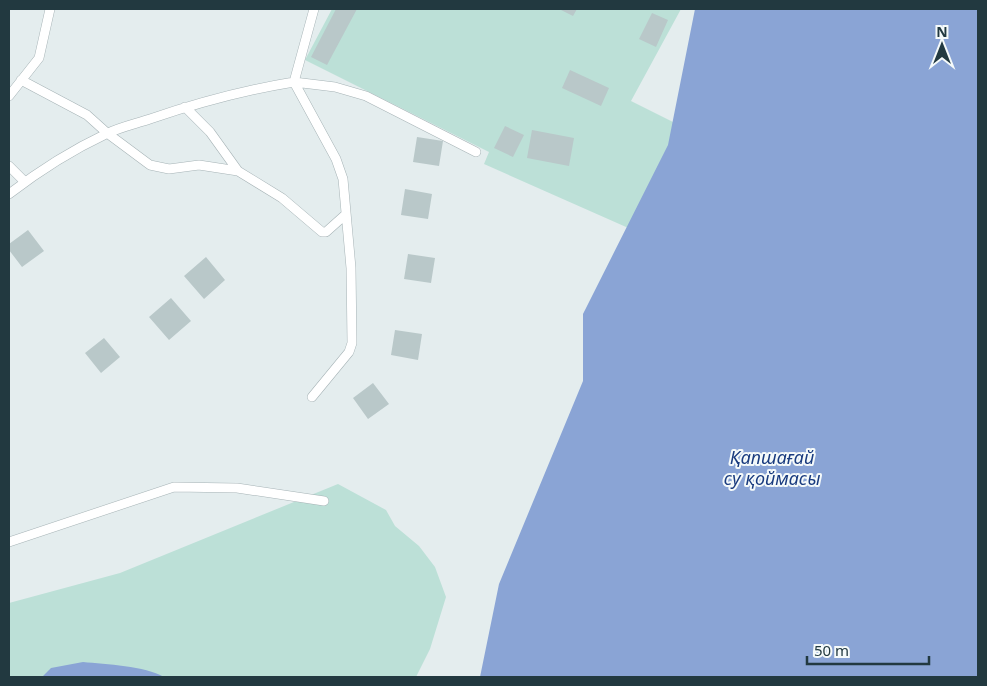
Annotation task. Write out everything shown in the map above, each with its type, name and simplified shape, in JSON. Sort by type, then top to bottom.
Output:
[{"type":"lane","points":[[9,96],[39,58],[50,9]]},
{"type":"lane","points":[[312,397],[349,352],[352,343],[351,268],[343,179],[336,159],[294,82],[314,9]]},
{"type":"lane","points":[[21,80],[88,115],[107,133],[150,166],[169,169],[199,166],[238,171]]},
{"type":"lane","points":[[9,194],[36,174],[107,133],[186,107],[258,88],[294,82],[334,88],[366,96],[476,152]]},
{"type":"lane","points":[[186,107],[210,132],[238,171],[282,198],[322,232],[326,232],[345,215]]},
{"type":"lane","points":[[9,166],[25,182]]},
{"type":"lane","points":[[9,542],[174,486],[237,488],[324,501]]},
{"type":"green space","points":[[332,9],[681,9],[631,101],[693,132],[660,242],[484,164],[489,152],[305,60]]},
{"type":"green space","points":[[338,484],[386,510],[395,526],[419,546],[435,567],[446,597],[430,649],[416,677],[9,677],[9,603],[120,573]]},
{"type":"water","name":"Қапшағай су қоймасы","points":[[695,9],[978,9],[978,677],[480,677],[499,584],[583,381],[583,314],[668,145]]},
{"type":"water","points":[[83,662],[147,670],[164,677],[42,677],[51,668]]},
{"type":"building","points":[[336,9],[357,9],[327,65],[311,57]]},
{"type":"building","points":[[559,9],[577,9],[573,16]]},
{"type":"building","points":[[652,13],[668,20],[656,47],[639,39]]},
{"type":"building","points":[[570,70],[609,88],[601,106],[562,88]]},
{"type":"building","points":[[505,126],[524,135],[513,157],[494,148]]},
{"type":"building","points":[[532,130],[574,138],[569,166],[527,158]]},
{"type":"building","points":[[417,137],[443,141],[439,166],[413,162]]},
{"type":"building","points":[[405,189],[432,194],[428,219],[401,215]]},
{"type":"building","points":[[28,230],[44,251],[22,267],[9,250],[9,244]]},
{"type":"building","points":[[408,254],[435,258],[431,283],[404,279]]},
{"type":"building","points":[[206,257],[225,280],[204,299],[184,276]]},
{"type":"building","points":[[171,298],[191,321],[169,340],[149,317]]},
{"type":"building","points":[[395,330],[422,334],[418,360],[391,355]]},
{"type":"building","points":[[104,338],[120,357],[101,373],[85,353]]},
{"type":"building","points":[[373,383],[389,404],[368,419],[353,398]]}]
